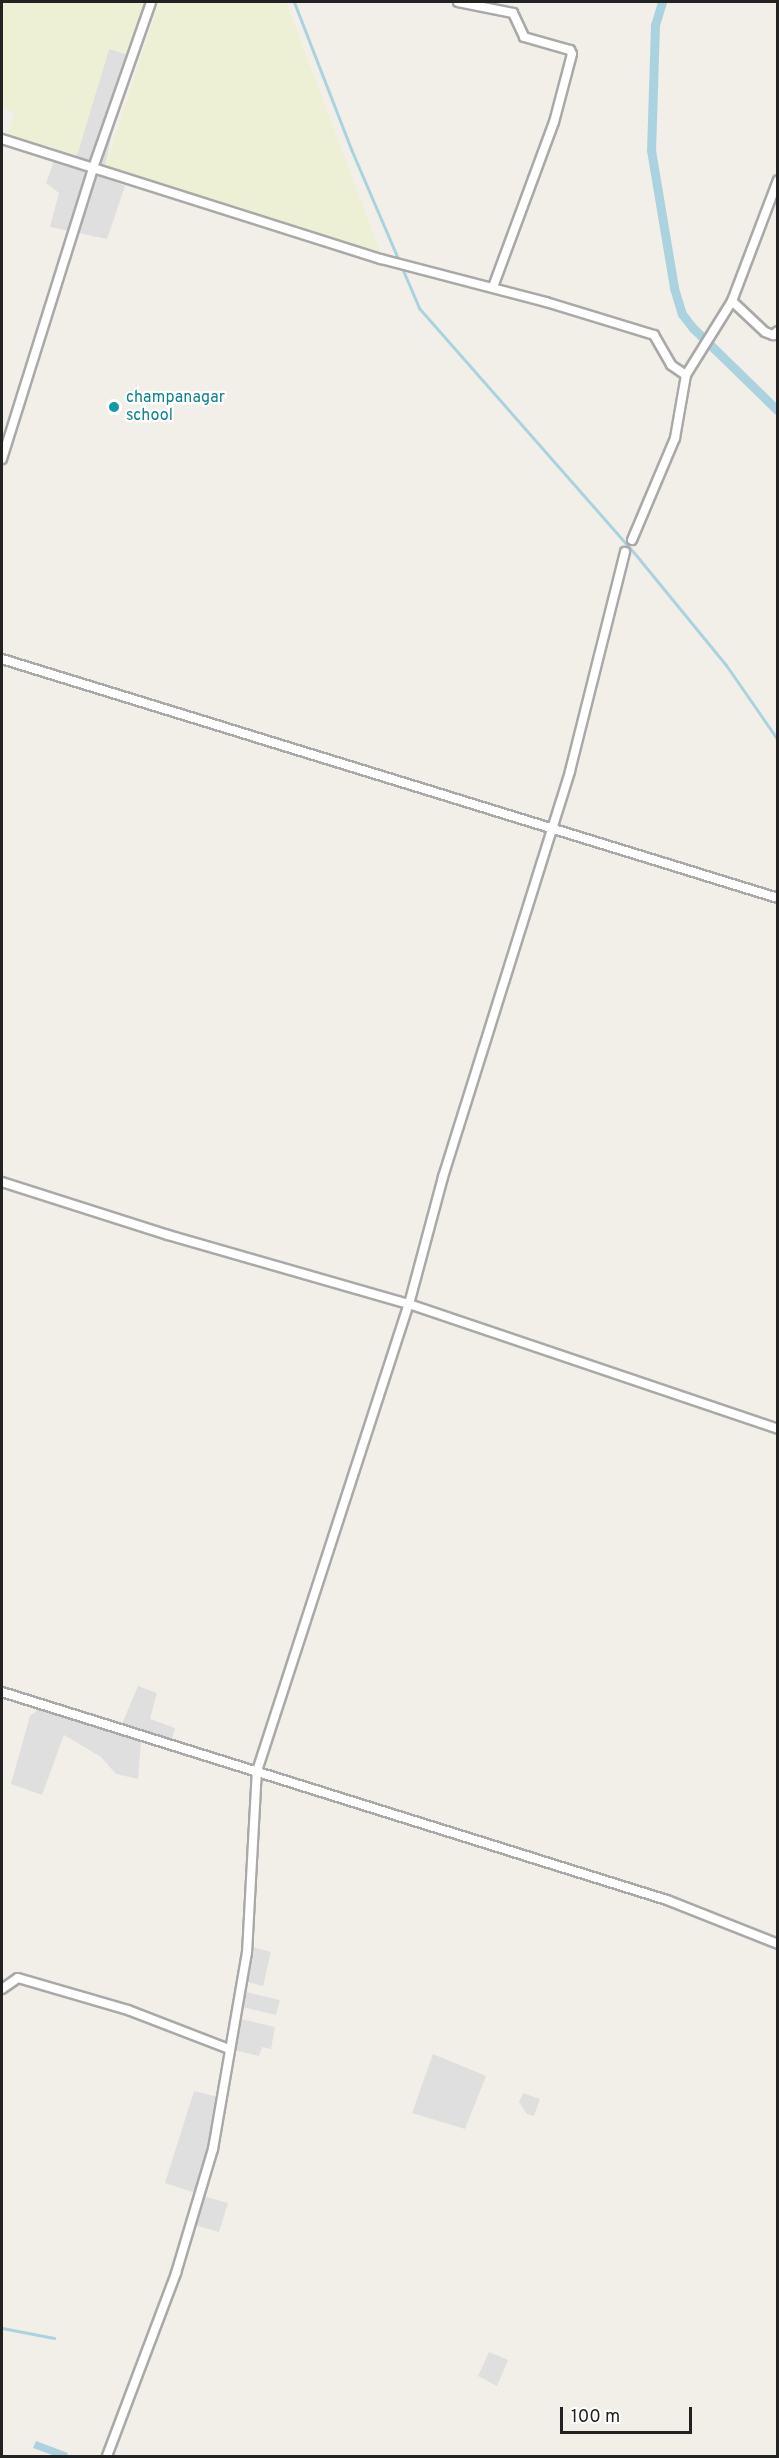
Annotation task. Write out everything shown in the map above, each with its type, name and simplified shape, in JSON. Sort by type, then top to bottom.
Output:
[{"type":"street","points":[[2,459],[93,168],[151,2]]},
{"type":"street","points":[[458,2],[513,14],[524,37],[570,50],[572,54],[554,122],[493,287]]},
{"type":"street","points":[[2,139],[381,259],[493,287],[654,335],[671,365],[686,375]]},
{"type":"street","points":[[632,540],[675,438],[686,375],[732,301],[777,180]]},
{"type":"street","points":[[732,301],[765,332],[773,335],[777,331]]},
{"type":"street","points":[[107,2457],[182,2253],[213,2149],[247,1953],[257,1771],[409,1304],[443,1177],[570,771],[625,552]]},
{"type":"street","points":[[2,658],[777,898]]},
{"type":"street","points":[[2,1182],[168,1235],[409,1304],[777,1429]]},
{"type":"street","points":[[2,1692],[667,1900],[777,1944]]},
{"type":"street","points":[[2,1989],[18,1978],[128,2010],[229,2049]]},
{"type":"shaded area","points":[[109,49],[129,55],[105,166],[76,158]]},
{"type":"shaded area","points":[[55,158],[125,186],[107,239],[50,227],[59,193],[46,183]]},
{"type":"shaded area","points":[[138,1686],[157,1693],[150,1719],[175,1728],[169,1749],[141,1741],[138,1779],[116,1774],[101,1757],[64,1735],[42,1795],[11,1784],[30,1716],[49,1701],[122,1724]]},
{"type":"shaded area","points":[[252,1947],[271,1952],[263,1986],[244,1981]]},
{"type":"shaded area","points":[[241,1991],[280,2000],[276,2015],[238,2006]]},
{"type":"shaded area","points":[[236,2018],[275,2027],[271,2049],[262,2047],[259,2056],[229,2049]]},
{"type":"shaded area","points":[[433,2054],[486,2076],[465,2129],[412,2113]]},
{"type":"shaded area","points":[[194,2091],[222,2098],[200,2195],[228,2203],[219,2232],[191,2224],[199,2194],[165,2183]]},
{"type":"shaded area","points":[[523,2093],[540,2099],[534,2116],[527,2114],[519,2102]]},
{"type":"shaded area","points":[[489,2352],[508,2360],[497,2386],[478,2376]]},
{"type":"green space","points":[[2,2],[144,2],[127,54],[109,49],[76,158],[7,137],[15,114],[2,106]]},
{"type":"green space","points":[[159,2],[286,2],[381,254],[108,169],[105,166]]},
{"type":"water","points":[[36,2441],[68,2453],[67,2456],[55,2456],[33,2448]]},
{"type":"waterway","points":[[294,2],[351,149],[419,308],[640,560],[726,665],[778,740]]},
{"type":"waterway","points":[[662,2],[655,25],[651,150],[674,288],[682,314],[693,328],[778,411]]},
{"type":"waterway","points":[[2,2328],[54,2338]]},
{"type":"place","name":"champanagar school","points":[[114,407]]}]
